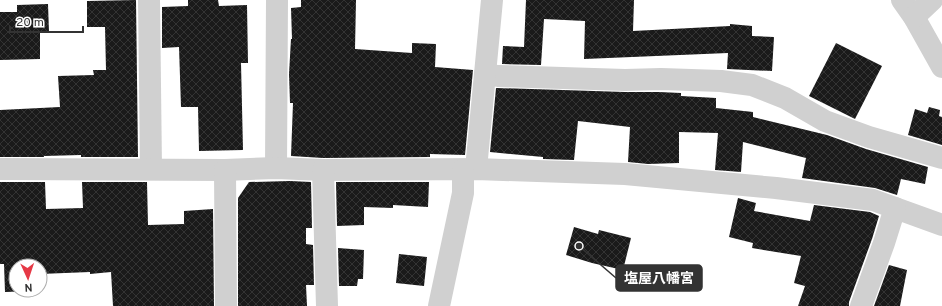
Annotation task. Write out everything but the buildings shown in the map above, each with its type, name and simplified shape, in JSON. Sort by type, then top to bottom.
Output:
[{"type":"street","points":[[149,0],[151,169]]},
{"type":"street","points":[[276,168],[277,0]]},
{"type":"street","points":[[439,306],[462,193],[469,170],[485,74],[492,0]]},
{"type":"street","points":[[902,0],[914,17],[942,67]]},
{"type":"street","points":[[914,17],[932,0]]},
{"type":"street","points":[[485,74],[498,76],[617,80],[661,79],[721,81],[752,85],[785,98],[825,121],[869,137],[942,158]]},
{"type":"street","points":[[0,169],[225,170],[276,168],[322,170],[469,170],[625,174],[776,188],[873,200],[942,225]]},
{"type":"street","points":[[225,170],[226,306]]},
{"type":"street","points":[[322,170],[327,306]]},
{"type":"street","points":[[861,306],[895,208]]},
{"type":"place","name":"塩屋八幡宮","points":[[579,246]]}]
